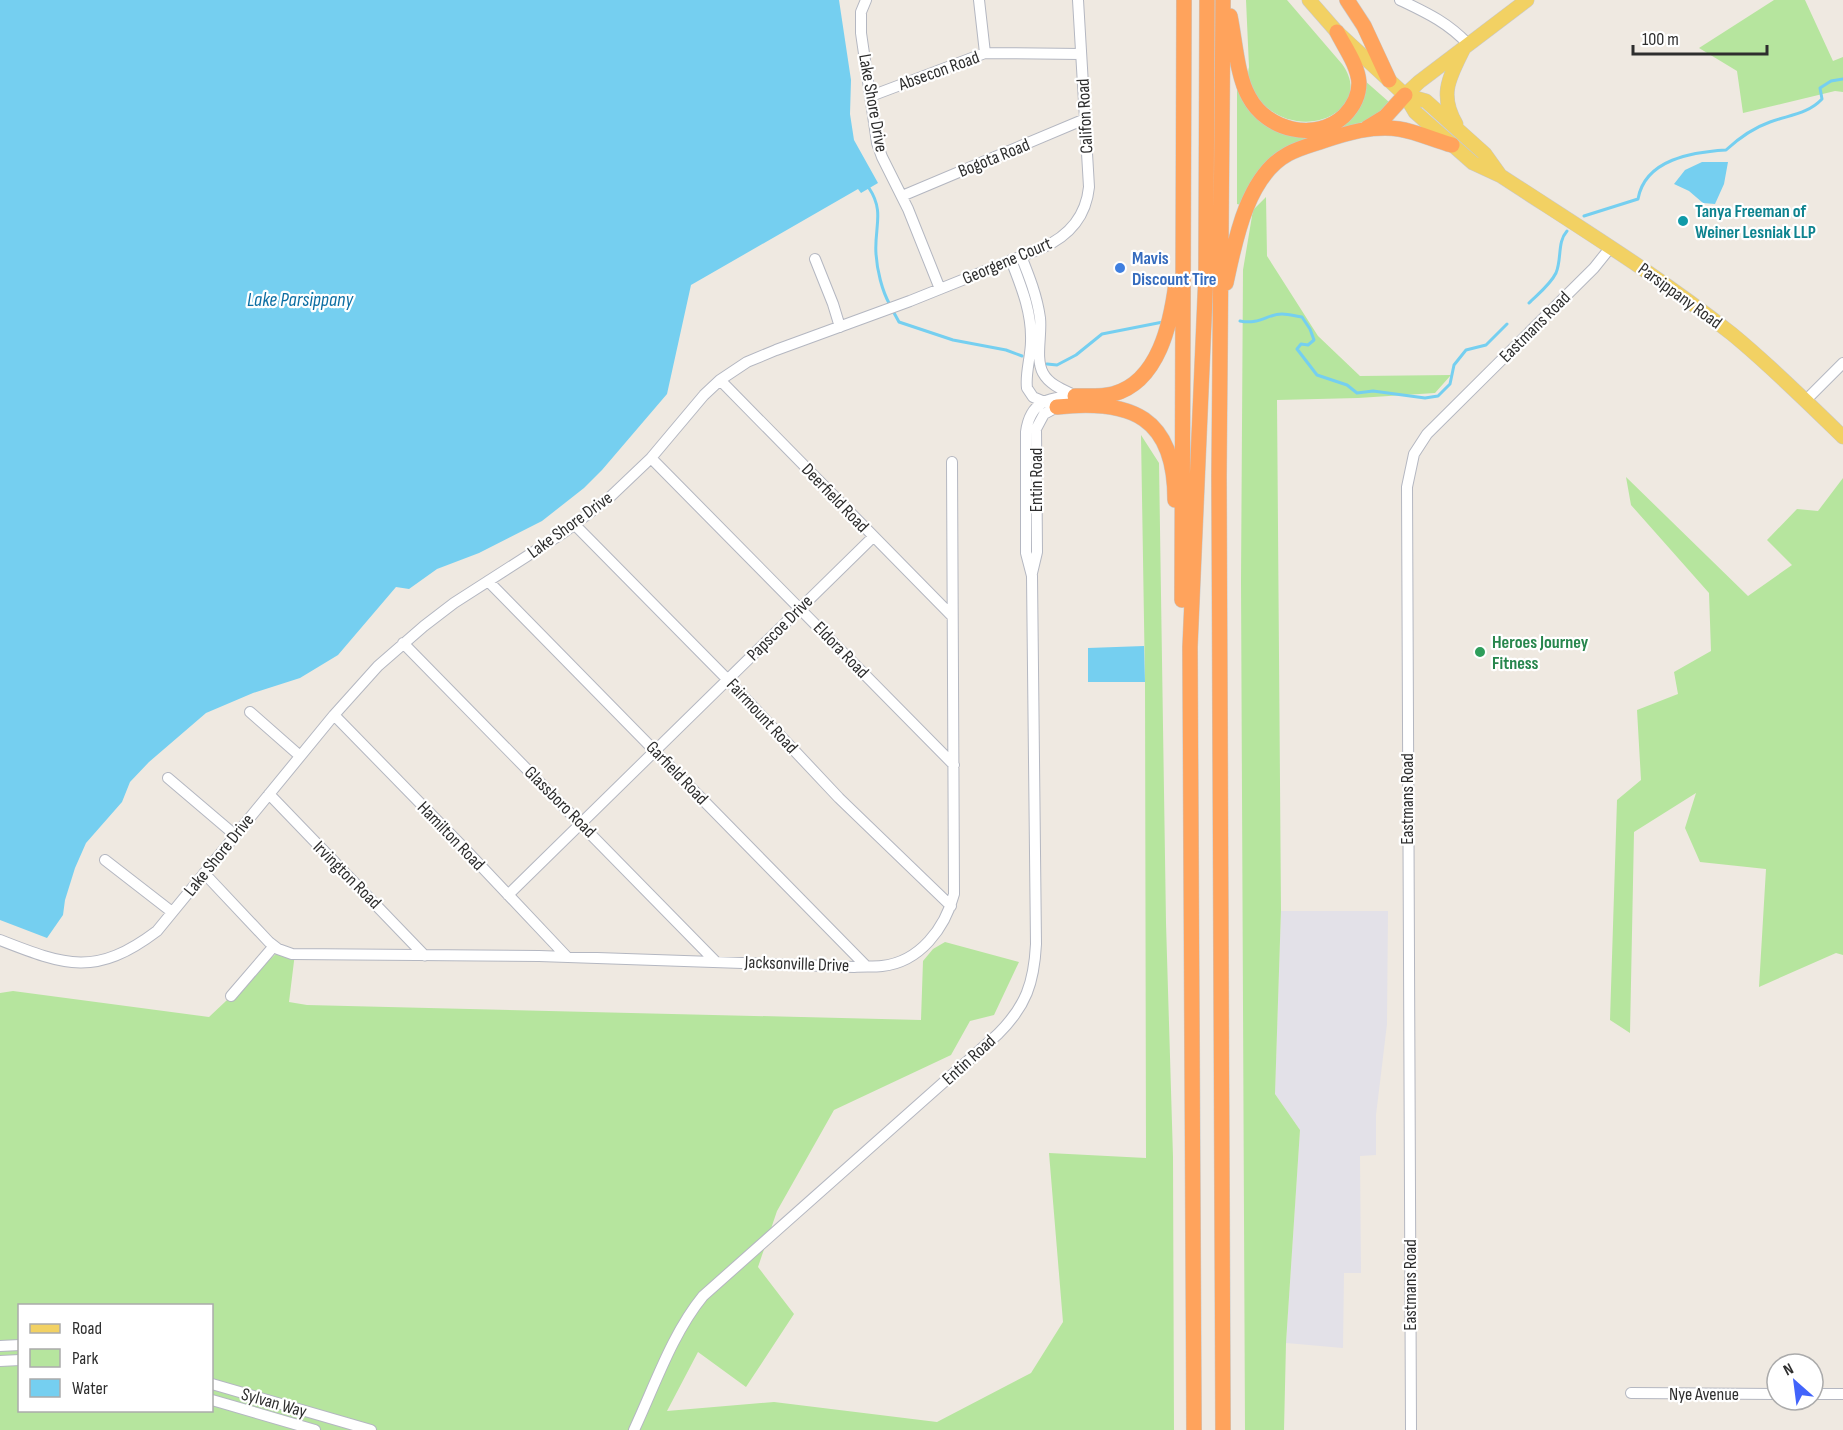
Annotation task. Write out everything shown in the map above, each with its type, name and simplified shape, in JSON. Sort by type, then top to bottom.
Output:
[{"type":"highway","points":[[1184,0],[1182,609],[1190,647]]},
{"type":"highway","points":[[1194,1430],[1190,647],[1206,274],[1207,0]]},
{"type":"highway","points":[[1225,0],[1244,86],[1249,97],[1264,116],[1285,127],[1309,131],[1322,129],[1338,121],[1353,105],[1358,91],[1358,73],[1337,32]]},
{"type":"highway","points":[[1223,1430],[1219,312],[1225,0]]},
{"type":"highway","points":[[1347,0],[1364,26],[1389,80]]},
{"type":"highway","points":[[1219,312],[1242,219],[1258,185],[1269,170],[1293,152],[1368,128],[1384,117],[1405,95]]},
{"type":"highway","points":[[1368,128],[1400,129],[1456,138]]},
{"type":"highway","points":[[1076,396],[1109,395],[1124,390],[1144,372],[1158,352],[1173,312],[1185,211]]},
{"type":"highway","points":[[1050,404],[1121,408],[1143,418],[1157,430],[1168,451],[1174,486],[1175,515],[1183,537]]},
{"type":"main road","name":"Parsippany Road","points":[[1309,0],[1337,32],[1405,95],[1415,112],[1456,138],[1473,163],[1501,176],[1657,279],[1732,334],[1843,436]]},
{"type":"main road","points":[[1405,95],[1419,81],[1527,0]]},
{"type":"main road","points":[[1456,138],[1446,96],[1451,72],[1466,46]]},
{"type":"street","name":"Lake Shore Drive","points":[[0,940],[62,962],[104,960],[127,952],[142,942],[157,931],[268,794],[378,666],[454,603],[575,525],[610,497],[651,458],[704,395],[720,380],[747,362],[940,289],[902,196],[877,143],[861,33],[861,12],[866,0]]},
{"type":"street","points":[[979,0],[985,53]]},
{"type":"street","name":"Califon Road","points":[[1072,228],[1080,218],[1088,195],[1078,0]]},
{"type":"street","points":[[1400,0],[1440,19],[1454,29],[1466,46]]},
{"type":"street","name":"Absecon Road","points":[[871,96],[985,53],[1081,54]]},
{"type":"street","name":"Bogota Road","points":[[902,196],[1085,120]]},
{"type":"street","name":"Georgene Court","points":[[940,289],[1053,243],[1072,228]]},
{"type":"street","name":"Eastmans Road","points":[[1411,1430],[1407,487],[1414,454],[1427,434],[1594,268],[1610,248]]},
{"type":"street","points":[[1016,258],[1033,289],[1040,317],[1040,366],[1047,379],[1054,385],[1076,396]]},
{"type":"street","points":[[1016,258],[1030,318],[1032,340],[1027,388],[1033,397],[1050,404],[1054,398],[1076,396]]},
{"type":"street","points":[[814,259],[840,327]]},
{"type":"street","points":[[1806,401],[1843,363]]},
{"type":"street","name":"Deerfield Road","points":[[720,380],[952,616]]},
{"type":"street","name":"Entin Road","points":[[632,1430],[679,1333],[692,1309],[703,1296],[998,1034],[1023,1003],[1032,980],[1036,944],[1032,576],[1037,552],[1036,429],[1050,404]]},
{"type":"street","name":"Eldora Road","points":[[651,458],[954,765]]},
{"type":"street","name":"Jacksonville Drive","points":[[204,873],[274,946],[285,953],[292,954],[567,957],[866,966],[894,964],[916,953],[934,936],[947,916],[955,882],[952,462]]},
{"type":"street","name":"Fairmount Road","points":[[575,525],[728,680],[839,798],[951,906]]},
{"type":"street","name":"Papscoe Drive","points":[[508,895],[873,537]]},
{"type":"street","name":"Garfield Road","points":[[488,581],[866,966]]},
{"type":"street","name":"Glassboro Road","points":[[403,643],[716,962]]},
{"type":"street","points":[[250,712],[300,756]]},
{"type":"street","name":"Hamilton Road","points":[[334,715],[567,957]]},
{"type":"street","points":[[168,778],[235,835]]},
{"type":"street","name":"Irvington Road","points":[[268,794],[425,956]]},
{"type":"street","points":[[105,860],[172,912]]},
{"type":"street","points":[[231,996],[274,946]]},
{"type":"street","points":[[0,1346],[18,1345]]},
{"type":"street","points":[[0,1361],[18,1360]]},
{"type":"street","name":"Sylvan Way","points":[[213,1384],[371,1430]]},
{"type":"street","name":"Nye Avenue","points":[[1630,1393],[1765,1394]]},
{"type":"street","points":[[1825,1394],[1843,1394]]},
{"type":"street","name":"Sylvan Way","points":[[213,1400],[315,1430]]},
{"type":"shaded area","points":[[1281,911],[1388,911],[1387,1024],[1376,1115],[1376,1155],[1360,1156],[1361,1273],[1344,1273],[1343,1348],[1286,1343],[1300,1130],[1275,1094]]},
{"type":"green space","points":[[1246,0],[1287,0],[1342,64],[1350,81],[1349,96],[1342,108],[1329,117],[1313,121],[1295,121],[1277,114],[1260,101],[1252,89],[1248,76]]},
{"type":"green space","points":[[1774,0],[1805,0],[1833,61],[1843,57],[1843,92],[1835,91],[1743,113],[1737,71],[1699,48]]},
{"type":"green space","points":[[1364,80],[1389,102],[1389,105],[1372,119],[1297,144],[1241,205],[1237,204],[1237,88],[1257,116],[1329,130]]},
{"type":"green space","points":[[1266,197],[1267,256],[1318,336],[1360,376],[1451,375],[1435,393],[1277,400],[1281,910],[1275,1094],[1300,1130],[1286,1343],[1284,1430],[1245,1430],[1241,582],[1243,270],[1253,210]]},
{"type":"green space","points":[[1141,435],[1159,463],[1166,923],[1173,1157],[1174,1430],[0,1430],[0,993],[13,991],[209,1017],[279,951],[295,953],[289,1002],[307,1005],[921,1020],[923,961],[933,949],[945,942],[1019,962],[994,1015],[970,1021],[951,1055],[834,1110],[777,1211],[758,1267],[794,1314],[746,1387],[698,1352],[667,1411],[774,1402],[937,1422],[1031,1373],[1063,1322],[1049,1153],[1146,1158],[1145,682]]},
{"type":"green space","points":[[1626,477],[1748,596],[1792,565],[1767,540],[1797,509],[1818,511],[1843,478],[1843,955],[1836,953],[1759,987],[1766,869],[1700,862],[1685,828],[1696,793],[1634,832],[1630,1033],[1610,1020],[1617,800],[1641,780],[1637,710],[1678,694],[1674,672],[1711,651],[1709,593],[1631,505]]},
{"type":"water","name":"Lake Parsippany","points":[[0,0],[839,0],[851,80],[850,114],[854,140],[878,183],[861,193],[858,189],[691,285],[667,394],[584,488],[542,521],[479,553],[437,569],[409,589],[396,587],[338,655],[300,678],[253,693],[206,713],[149,762],[130,782],[122,802],[86,843],[75,868],[63,915],[47,938],[0,920]]},
{"type":"water","points":[[1702,162],[1728,162],[1724,184],[1715,204],[1703,203],[1689,191],[1674,184],[1685,170]]},
{"type":"water","points":[[1144,646],[1145,682],[1088,682],[1088,648]]},
{"type":"waterway","points":[[1584,216],[1638,199],[1642,185],[1650,175],[1660,166],[1672,160],[1699,153],[1726,150],[1741,137],[1758,127],[1811,108],[1822,99],[1820,88],[1831,81],[1843,79]]},
{"type":"waterway","points":[[869,188],[878,213],[877,267],[890,305]]},
{"type":"waterway","points":[[1529,303],[1556,273],[1562,240],[1567,231]]},
{"type":"waterway","points":[[893,311],[899,322],[953,340],[1006,350],[1022,356]]},
{"type":"waterway","points":[[1240,321],[1253,322],[1282,314],[1302,317],[1314,340],[1308,345],[1301,344],[1297,349],[1317,375],[1347,385],[1357,393],[1373,391],[1425,398],[1438,396],[1450,384],[1454,365],[1466,350],[1486,345],[1507,324]]},
{"type":"waterway","points":[[1047,364],[1057,365],[1076,355],[1102,334],[1163,322]]},
{"type":"place","name":"Tanya Freeman of Weiner Lesniak LLP","points":[[1683,221]]},
{"type":"place","name":"Mavis Discount Tire","points":[[1120,268]]},
{"type":"place","name":"Heroes Journey Fitness","points":[[1480,652]]}]
